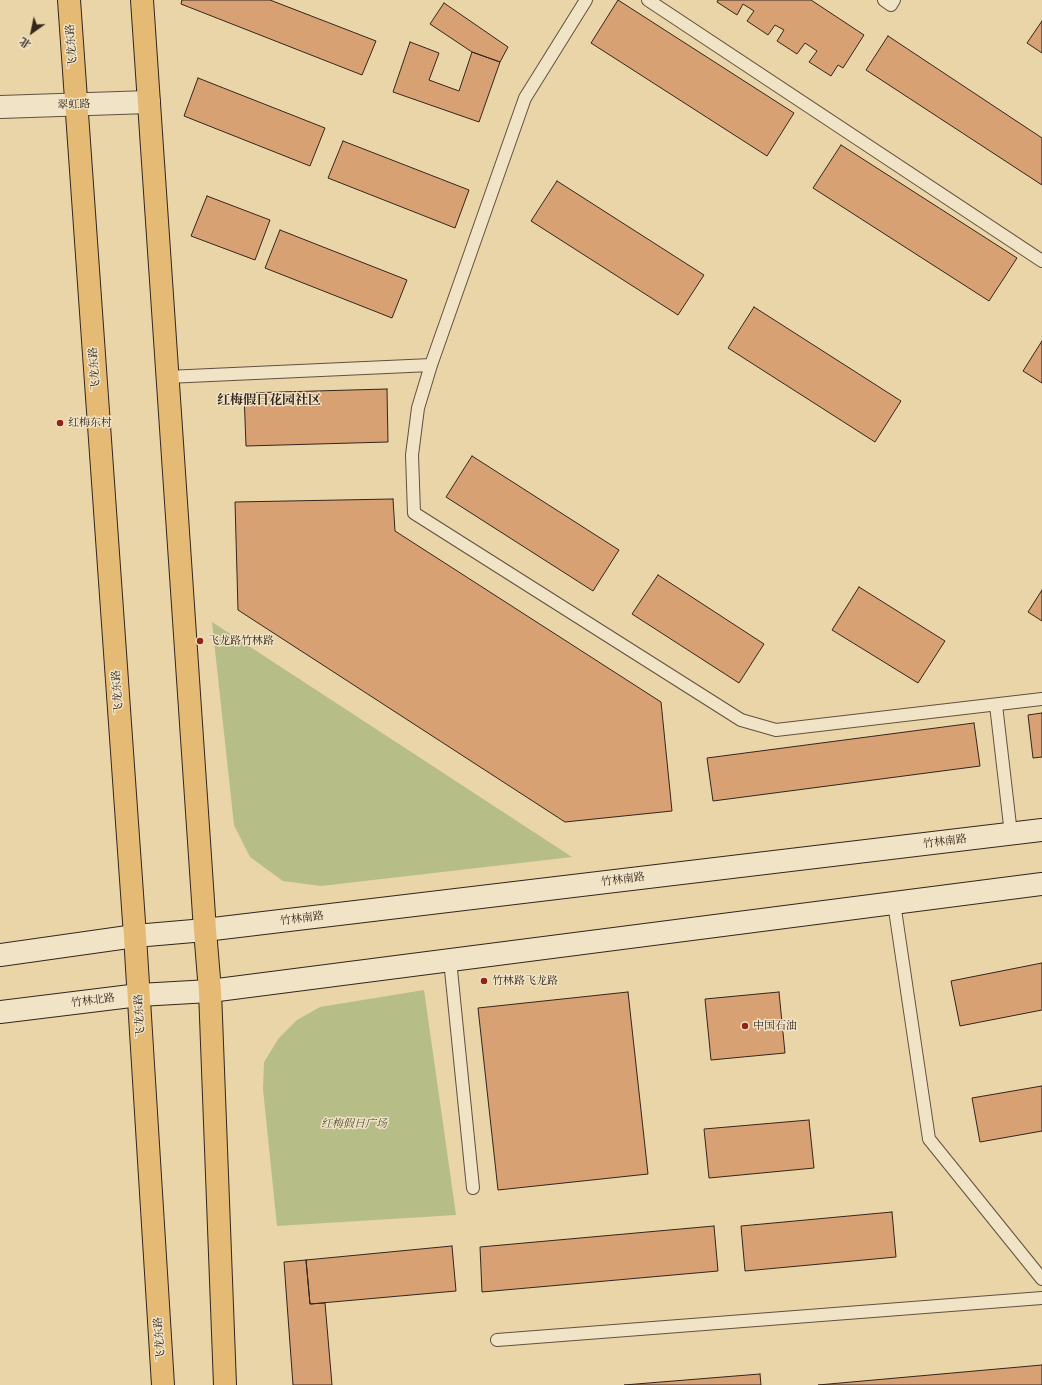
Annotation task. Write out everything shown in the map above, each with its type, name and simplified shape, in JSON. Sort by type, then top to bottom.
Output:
[{"type":"main road","name":"飞龙东路","points":[[69,0],[135,936],[163,1385]]},
{"type":"main road","points":[[142,0],[210,991],[225,1385]]},
{"type":"main road","name":"翠虹路","points":[[0,107],[149,102]]},
{"type":"main road","name":"竹林南路","points":[[205,930],[1042,830]]},
{"type":"main road","points":[[210,991],[1042,884]]},
{"type":"main road","points":[[0,955],[135,936],[205,930]]},
{"type":"main road","name":"竹林北路","points":[[0,1012],[139,995],[210,991]]},
{"type":"lane","points":[[586,0],[525,98],[432,365],[418,408],[412,455],[414,513],[741,720],[776,730],[1042,699]]},
{"type":"lane","points":[[648,0],[1042,261]]},
{"type":"lane","points":[[884,0],[891,5],[894,0]]},
{"type":"lane","points":[[168,378],[432,365]]},
{"type":"lane","points":[[996,705],[1011,834]]},
{"type":"lane","points":[[894,903],[929,1139],[1042,1279]]},
{"type":"lane","points":[[450,960],[473,1188]]},
{"type":"lane","points":[[497,1340],[1042,1298]]},
{"type":"green space","points":[[212,622],[572,857],[321,886],[283,881],[250,857],[234,825]]},
{"type":"green space","name":"红梅假日广场","points":[[424,990],[456,1215],[277,1226],[263,1089],[264,1062],[279,1038],[297,1020],[320,1007]]},
{"type":"building","points":[[182,0],[270,0],[376,41],[362,75],[181,4]]},
{"type":"building","points":[[618,0],[794,113],[767,156],[591,43]]},
{"type":"building","points":[[718,0],[811,0],[864,35],[843,68],[838,65],[831,76],[809,62],[817,51],[805,43],[797,54],[777,41],[784,30],[775,25],[768,35],[747,21],[754,11],[743,4],[737,15],[717,2]]},
{"type":"building","points":[[444,3],[508,47],[500,62],[472,52],[430,24]]},
{"type":"building","points":[[1042,21],[1042,53],[1027,43]]},
{"type":"building","points":[[888,36],[1042,138],[1042,185],[866,70]]},
{"type":"building","points":[[410,42],[439,53],[429,80],[459,91],[472,52],[500,62],[479,122],[393,92]]},
{"type":"building","points":[[198,78],[325,128],[310,166],[184,116]]},
{"type":"building","points":[[343,141],[469,190],[455,228],[328,178]]},
{"type":"building","points":[[841,145],[1017,258],[989,301],[813,188]]},
{"type":"building","points":[[557,181],[704,275],[678,315],[531,221]]},
{"type":"building","points":[[207,196],[270,220],[255,260],[191,236]]},
{"type":"building","points":[[280,230],[407,280],[392,318],[265,268]]},
{"type":"building","points":[[754,307],[901,401],[875,442],[728,348]]},
{"type":"building","points":[[1042,341],[1042,383],[1023,371]]},
{"type":"building","points":[[387,389],[388,442],[246,446],[244,393]]},
{"type":"building","points":[[472,456],[619,550],[593,591],[446,497]]},
{"type":"building","points":[[393,499],[395,531],[661,702],[672,811],[565,822],[238,610],[235,502]]},
{"type":"building","points":[[658,575],[764,644],[739,683],[632,614]]},
{"type":"building","points":[[859,587],[945,641],[918,683],[832,630]]},
{"type":"building","points":[[1042,590],[1042,621],[1028,612]]},
{"type":"building","points":[[1042,713],[1042,757],[1033,758],[1028,715]]},
{"type":"building","points":[[974,723],[980,766],[713,801],[707,758]]},
{"type":"building","points":[[1042,963],[1042,1010],[960,1026],[951,981]]},
{"type":"building","points":[[628,992],[648,1174],[498,1190],[478,1008]]},
{"type":"building","name":"中国石油","points":[[779,992],[785,1053],[711,1060],[705,999]]},
{"type":"building","points":[[1042,1086],[1042,1131],[980,1142],[972,1098]]},
{"type":"building","points":[[809,1120],[814,1168],[709,1178],[704,1129]]},
{"type":"building","points":[[892,1212],[896,1257],[745,1271],[741,1226]]},
{"type":"building","points":[[714,1226],[718,1271],[482,1292],[480,1247]]},
{"type":"building","points":[[452,1246],[456,1291],[310,1304],[306,1260]]},
{"type":"building","points":[[306,1260],[310,1304],[325,1303],[332,1385],[293,1385],[284,1262]]},
{"type":"building","points":[[1042,1365],[1042,1385],[818,1385]]},
{"type":"building","points":[[760,1374],[761,1385],[624,1385]]},
{"type":"place","name":"红梅东村","points":[[60,423]]},
{"type":"place","name":"飞龙路竹林路","points":[[200,641]]},
{"type":"place","name":"竹林路飞龙路","points":[[484,981]]},
{"type":"place","name":"中国石油","points":[[745,1026]]},
{"type":"district","name":"红梅假日花园社区","points":[[269,401]]}]
